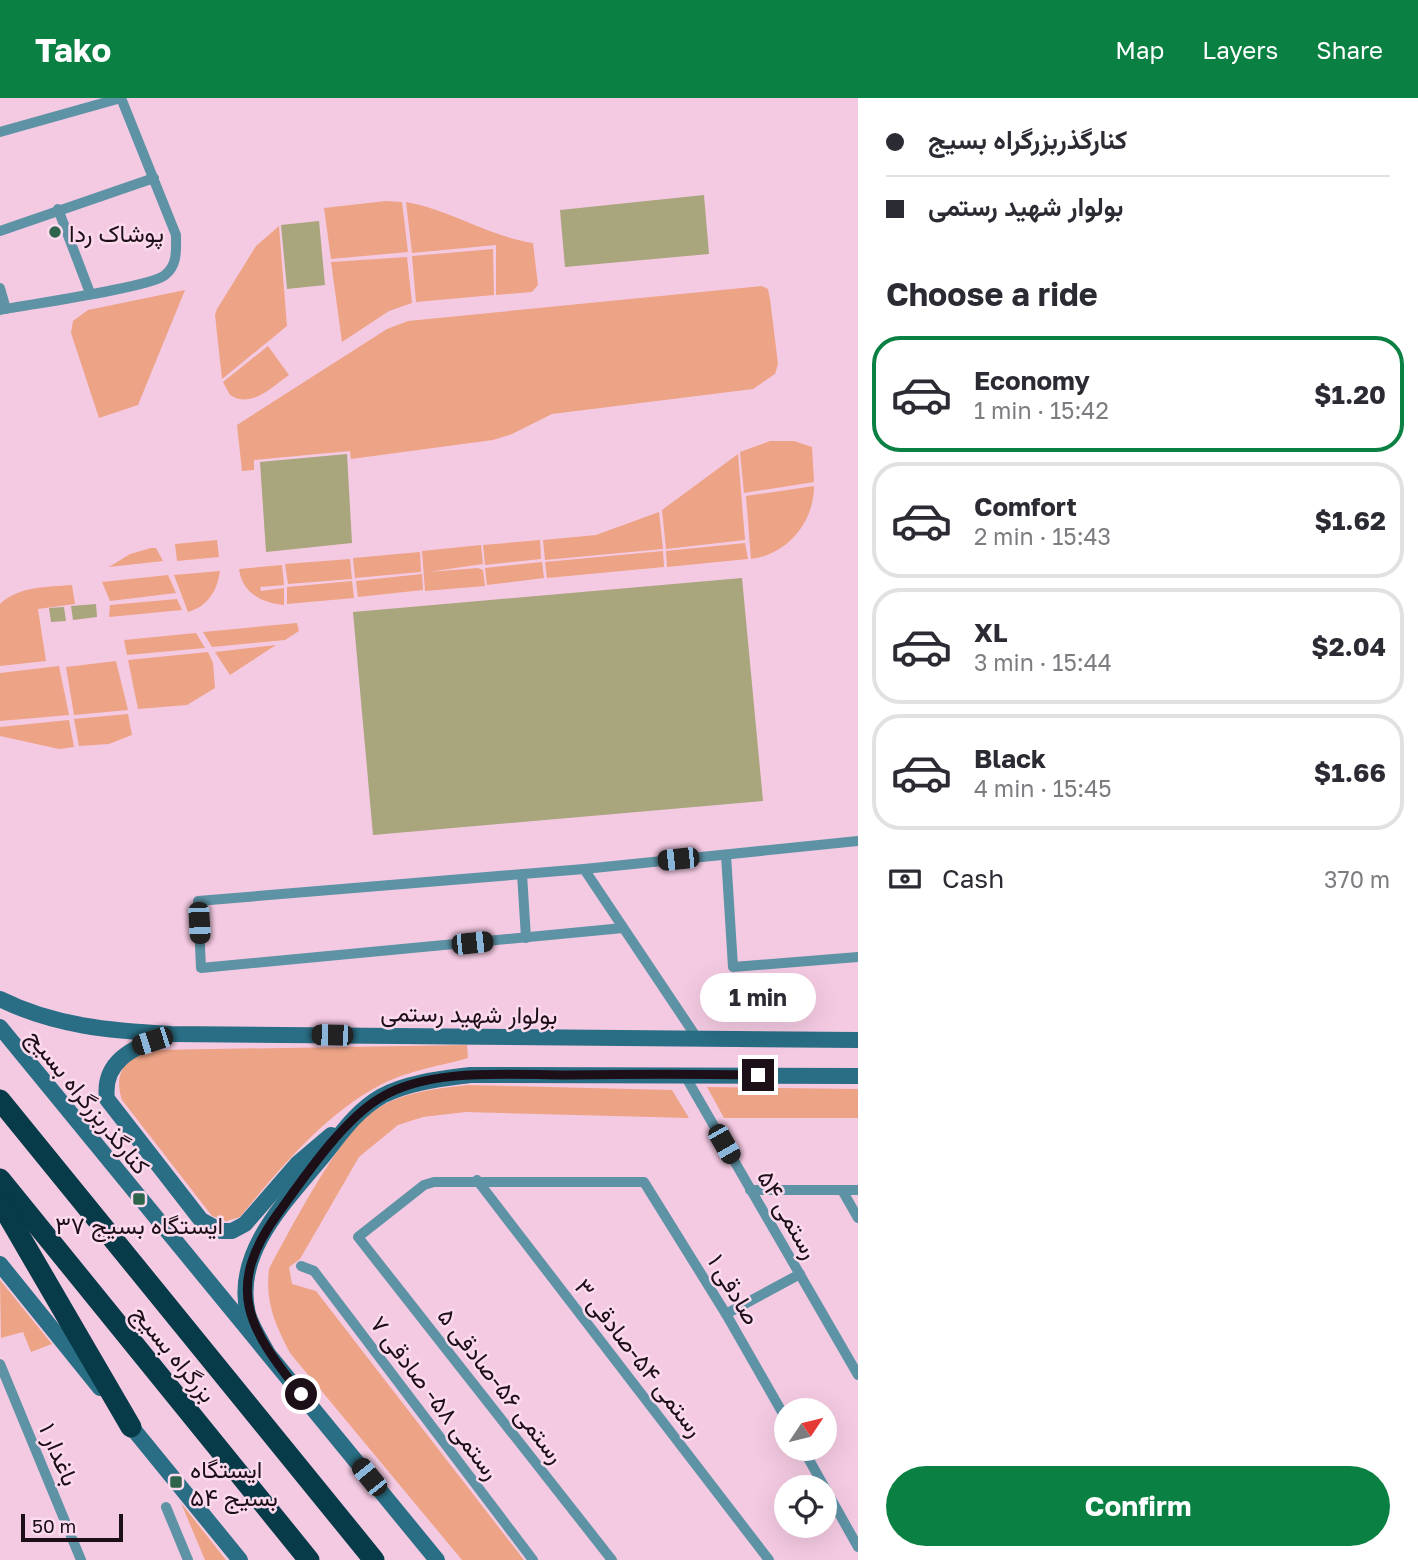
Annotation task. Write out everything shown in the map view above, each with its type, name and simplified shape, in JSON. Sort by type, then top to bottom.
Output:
[{"type":"highway","name":"بزرگراه بسیج","points":[[0,1100],[374,1560]]},
{"type":"highway","name":"بزرگراه بسیج","points":[[0,1178],[309,1560]]},
{"type":"highway","points":[[0,1202],[131,1427]]},
{"type":"main road","name":"بولوار شهید رستمی","points":[[0,999],[49,1019],[87,1027],[171,1034],[858,1040]]},
{"type":"main road","name":"کنارگذربزرگراه بسیج","points":[[0,1027],[437,1560]]},
{"type":"main road","points":[[171,1034],[133,1047],[119,1059],[108,1079],[107,1099],[201,1220],[211,1226],[232,1231],[245,1224],[298,1163],[354,1115],[383,1096],[414,1083],[470,1075],[858,1076]]},
{"type":"main road","points":[[267,1352],[248,1315],[250,1263],[262,1235],[354,1115]]},
{"type":"main road","points":[[0,1264],[240,1560]]},
{"type":"street","points":[[0,132],[121,98],[176,235],[177,257],[165,276],[140,285],[3,309],[0,288]]},
{"type":"street","points":[[0,230],[154,178]]},
{"type":"street","points":[[58,209],[90,293]]},
{"type":"street","points":[[622,928],[201,968],[198,901],[584,869],[858,841]]},
{"type":"street","points":[[726,855],[733,967],[858,957]]},
{"type":"street","points":[[584,869],[697,1038]]},
{"type":"street","points":[[522,874],[526,937]]},
{"type":"street","name":"رستمی ۵۴","points":[[684,1074],[858,1375]]},
{"type":"street","name":"صادقی ۱","points":[[478,1180],[645,1182],[774,1398]]},
{"type":"street","name":"رستمی ۵۶-صادقی ۵","points":[[478,1180],[442,1181],[424,1185],[358,1237],[612,1560]]},
{"type":"street","name":"رستمی ۵۴-صادقی ۳","points":[[478,1180],[769,1560]]},
{"type":"street","points":[[750,1190],[858,1190]]},
{"type":"street","points":[[842,1190],[858,1218]]},
{"type":"street","name":"رستمی ۵۸- صادقی ۷","points":[[301,1266],[314,1271],[533,1560]]},
{"type":"street","points":[[726,1314],[800,1274]]},
{"type":"street","name":"باغدار ۱","points":[[0,1364],[81,1560]]},
{"type":"street","points":[[810,1461],[858,1547]]},
{"type":"street","points":[[166,1507],[188,1560]]},
{"type":"shaded area","points":[[386,201],[402,202],[408,252],[331,259],[324,208]]},
{"type":"shaded area","points":[[406,202],[438,211],[500,235],[533,243],[538,285],[532,292],[496,295],[496,245],[412,253]]},
{"type":"shaded area","points":[[279,226],[287,326],[222,379],[215,315],[217,309],[256,246]]},
{"type":"shaded area","points":[[493,249],[494,295],[416,302],[412,256]]},
{"type":"shaded area","points":[[407,257],[412,303],[389,311],[342,342],[331,262]]},
{"type":"shaded area","points":[[762,286],[768,289],[778,364],[775,374],[753,389],[552,414],[512,434],[493,440],[351,459],[350,451],[254,460],[254,470],[242,471],[237,425],[387,329],[408,321]]},
{"type":"shaded area","points":[[185,290],[138,405],[99,418],[71,333],[73,321],[88,310]]},
{"type":"shaded area","points":[[268,346],[289,375],[253,398],[238,399],[230,395],[223,382]]},
{"type":"shaded area","points":[[770,441],[794,441],[812,447],[814,482],[744,493],[740,452]]},
{"type":"shaded area","points":[[738,454],[745,540],[666,549],[662,510]]},
{"type":"shaded area","points":[[814,486],[809,512],[796,534],[776,551],[751,559],[746,496]]},
{"type":"shaded area","points":[[659,512],[663,549],[545,560],[543,540],[596,535]]},
{"type":"shaded area","points":[[217,540],[219,557],[177,561],[175,544]]},
{"type":"shaded area","points":[[540,540],[541,559],[485,565],[483,545]]},
{"type":"shaded area","points":[[745,543],[748,559],[667,567],[666,551]]},
{"type":"shaded area","points":[[481,545],[483,564],[428,572],[478,568],[483,570],[485,586],[425,591],[422,551]]},
{"type":"shaded area","points":[[156,548],[163,561],[109,567],[130,554]]},
{"type":"shaded area","points":[[663,551],[664,567],[547,578],[545,562]]},
{"type":"shaded area","points":[[420,552],[421,572],[355,578],[353,558]]},
{"type":"shaded area","points":[[350,559],[352,579],[288,584],[285,564]]},
{"type":"shaded area","points":[[542,562],[544,578],[487,585],[485,568]]},
{"type":"shaded area","points":[[282,565],[284,585],[260,587],[261,591],[284,588],[284,605],[268,602],[254,595],[244,584],[239,569]]},
{"type":"shaded area","points":[[220,571],[217,585],[210,597],[201,606],[188,612],[174,575]]},
{"type":"shaded area","points":[[422,574],[423,590],[358,597],[356,581]]},
{"type":"shaded area","points":[[168,575],[176,593],[110,601],[102,582]]},
{"type":"shaded area","points":[[352,581],[354,598],[287,604],[287,587]]},
{"type":"shaded area","points":[[72,585],[75,604],[38,609],[46,661],[0,666],[0,604],[25,591]]},
{"type":"shaded area","points":[[177,599],[182,610],[109,617],[110,605]]},
{"type":"shaded area","points":[[297,623],[299,631],[285,640],[212,647],[203,632]]},
{"type":"shaded area","points":[[196,633],[205,648],[127,655],[124,640]]},
{"type":"shaded area","points":[[276,645],[230,675],[215,652]]},
{"type":"shaded area","points":[[208,652],[213,663],[215,688],[187,705],[138,709],[128,660]]},
{"type":"shaded area","points":[[116,661],[128,710],[74,715],[66,667]]},
{"type":"shaded area","points":[[59,666],[69,715],[0,721],[0,673]]},
{"type":"shaded area","points":[[128,714],[132,735],[109,744],[79,746],[74,719]]},
{"type":"shaded area","points":[[69,720],[74,747],[59,749],[0,736],[0,727]]},
{"type":"shaded area","points":[[467,1045],[468,1058],[390,1080],[340,1111],[287,1162],[240,1217],[226,1221],[212,1216],[122,1100],[120,1091],[119,1082],[124,1067],[135,1056],[152,1050]]},
{"type":"shaded area","points":[[468,1085],[672,1090],[689,1118],[466,1112],[423,1117],[398,1125],[359,1157],[300,1259],[289,1267],[292,1284],[316,1291],[524,1560],[462,1560],[290,1353],[276,1322],[268,1292],[269,1269],[278,1252],[330,1163],[358,1125],[371,1113],[393,1100],[430,1090]]},
{"type":"shaded area","points":[[707,1087],[858,1089],[858,1118],[724,1118]]},
{"type":"shaded area","points":[[0,1280],[52,1344],[31,1352],[23,1332],[1,1338]]},
{"type":"shaded area","points":[[181,1503],[226,1560],[205,1560]]},
{"type":"building","points":[[704,195],[709,254],[565,267],[560,210]]},
{"type":"building","points":[[319,221],[325,285],[287,289],[281,225]]},
{"type":"building","points":[[347,454],[352,543],[266,552],[260,462]]},
{"type":"building","points":[[742,578],[763,801],[373,835],[353,612]]},
{"type":"building","points":[[96,604],[97,617],[73,620],[71,606]]},
{"type":"building","points":[[64,607],[66,621],[51,622],[49,608]]},
{"type":"place","name":"پوشاک ردا","points":[[55,232]]},
{"type":"place","name":"ایستگاه بسیج ۳۷","points":[[139,1199]]},
{"type":"place","name":"ایستگاه بسیج ۵۴","points":[[176,1482]]},
{"type":"route","points":[[301,1394],[267,1352],[248,1315],[250,1263],[262,1235],[354,1115],[383,1096],[414,1083],[470,1075],[758,1075]]}]
